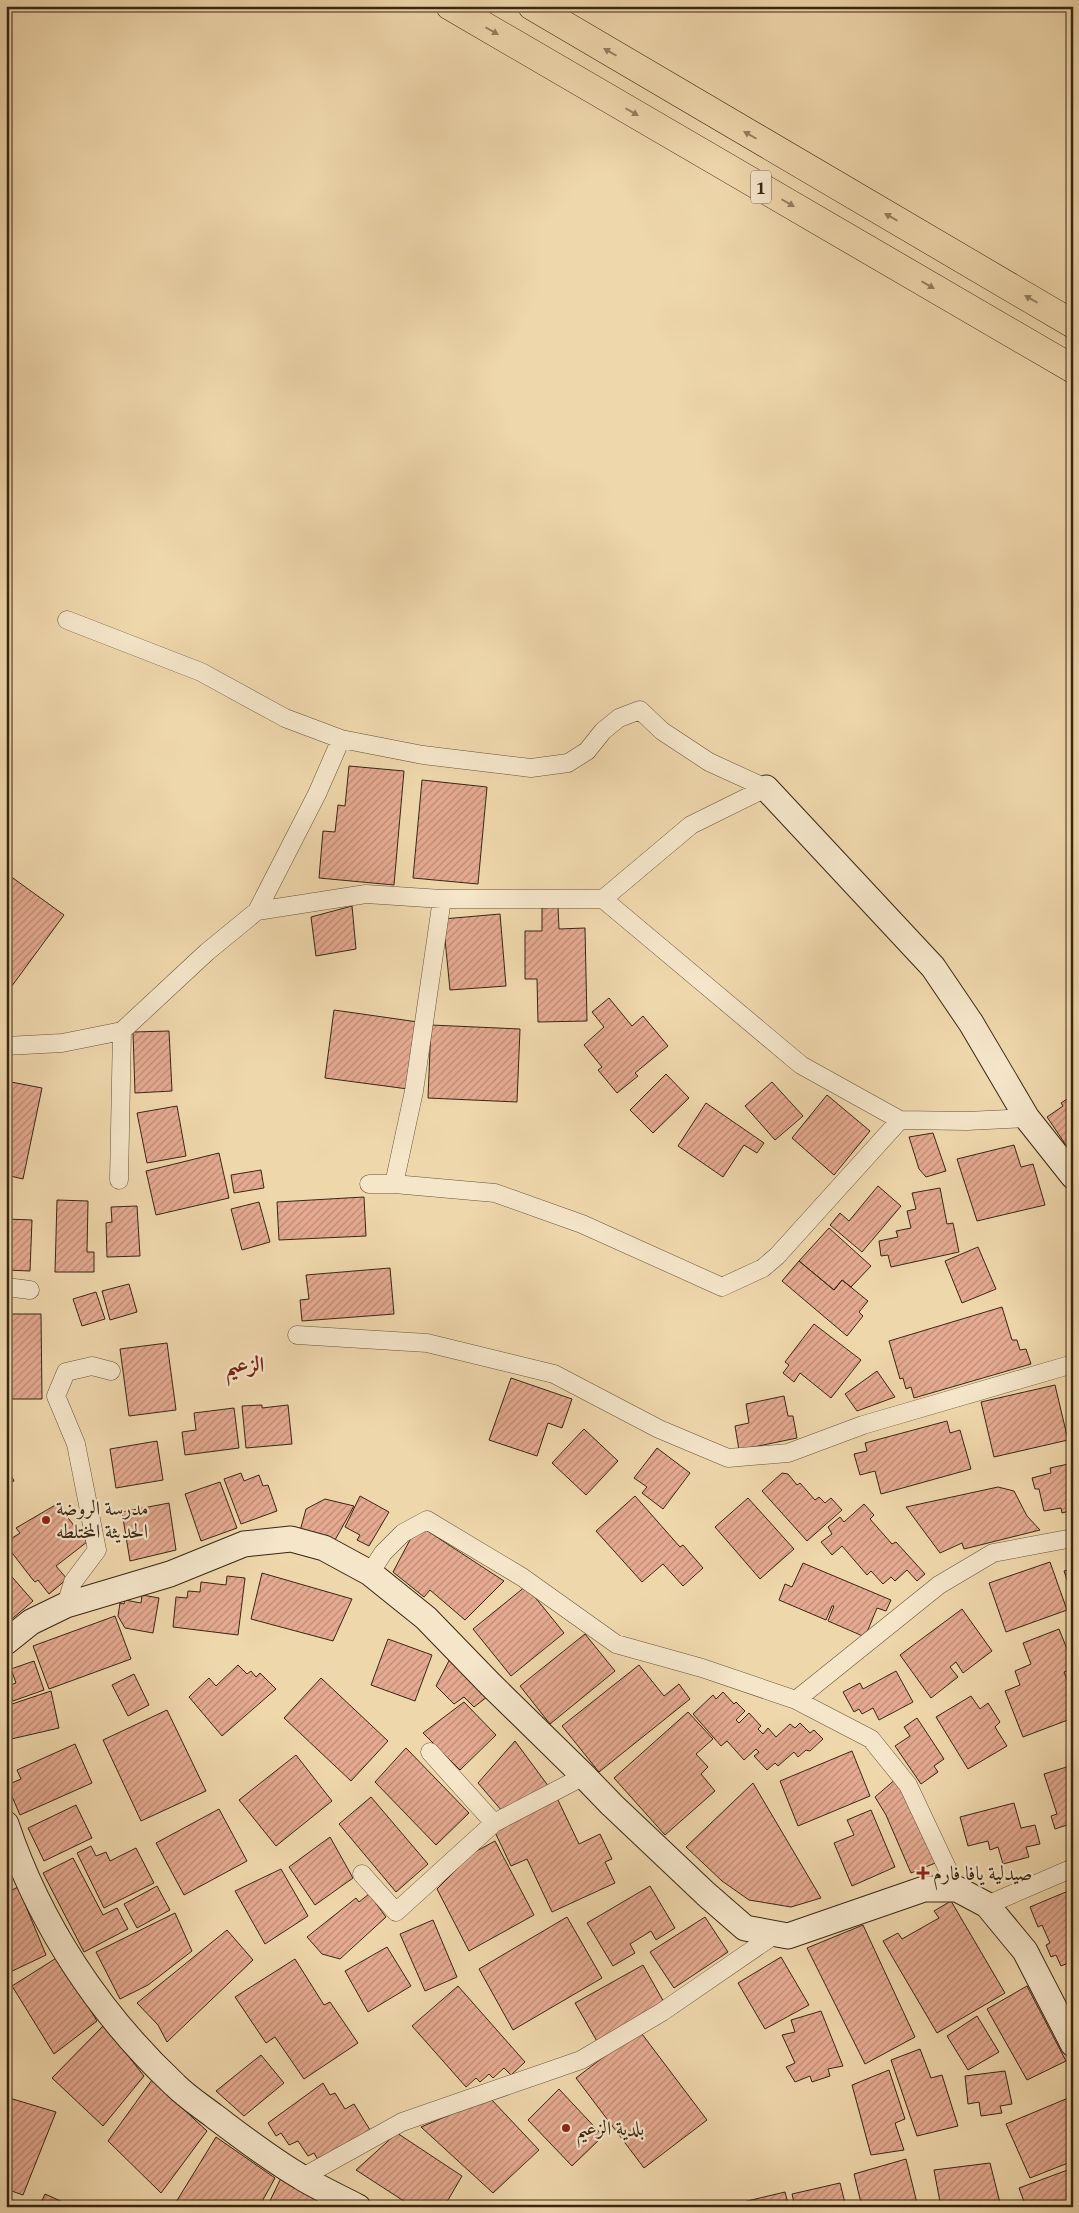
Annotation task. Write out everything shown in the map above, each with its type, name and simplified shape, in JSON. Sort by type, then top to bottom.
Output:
[{"type":"highway","name":"1","points":[[450,6],[1073,369]]},
{"type":"highway","name":"1","points":[[532,6],[1073,324]]},
{"type":"street","points":[[67,620],[200,672],[285,718],[341,739],[423,755],[531,768],[568,764],[587,751],[603,731],[619,718],[640,710],[662,731],[709,762],[766,788],[933,967],[971,1023],[1026,1118],[1073,1176]]},
{"type":"street","points":[[7,1047],[62,1044],[122,1031],[207,952],[257,910],[317,794],[341,739]]},
{"type":"street","points":[[603,899],[691,825],[766,788]]},
{"type":"street","points":[[257,910],[366,894],[442,899],[603,899],[801,1065],[900,1120],[967,1121],[1026,1118]]},
{"type":"street","points":[[394,1184],[414,1091],[442,899]]},
{"type":"street","points":[[119,1180],[122,1031]]},
{"type":"street","points":[[369,1184],[394,1184],[495,1193],[582,1224],[722,1287],[763,1268],[777,1256],[900,1120]]},
{"type":"street","points":[[6,1287],[30,1290]]},
{"type":"street","points":[[297,1335],[427,1343],[554,1374],[660,1429],[728,1458],[788,1453],[863,1425],[1073,1364]]},
{"type":"street","points":[[66,1605],[73,1582],[97,1550],[76,1444],[56,1396],[66,1372],[92,1366],[112,1371]]},
{"type":"street","points":[[370,1572],[383,1553],[403,1533],[427,1520],[522,1577],[616,1644],[702,1668],[796,1700],[871,1740],[908,1785],[957,1889]]},
{"type":"street","points":[[796,1700],[939,1585],[993,1553],[1073,1538]]},
{"type":"street","points":[[6,1642],[31,1622],[66,1605],[170,1574],[244,1544],[291,1539],[324,1548],[370,1572],[426,1618],[648,1840],[745,1928],[788,1936],[924,1890],[957,1889],[988,1905],[1025,1951],[1073,2044]]},
{"type":"street","points":[[430,1752],[494,1823]]},
{"type":"street","points":[[362,1874],[396,1912],[494,1823],[584,1776]]},
{"type":"street","points":[[6,1824],[41,1909],[68,1955],[108,2012],[176,2086],[260,2151],[301,2178],[358,2207]]},
{"type":"street","points":[[988,1905],[1073,1868]]},
{"type":"street","points":[[301,2178],[402,2122],[581,2060],[662,2012],[777,1933]]},
{"type":"building","points":[[349,766],[404,771],[394,885],[319,878],[323,831],[335,832],[338,805],[345,806]]},
{"type":"building","points":[[422,780],[487,787],[478,884],[413,878]]},
{"type":"building","points":[[6,873],[64,915],[6,994]]},
{"type":"building","points":[[352,906],[356,949],[316,956],[311,917]]},
{"type":"building","points":[[558,907],[559,929],[585,928],[587,1021],[538,1022],[537,979],[525,979],[525,931],[542,931],[542,908]]},
{"type":"building","points":[[500,914],[506,986],[450,990],[443,919]]},
{"type":"building","points":[[609,998],[632,1026],[643,1016],[668,1046],[635,1073],[638,1076],[617,1093],[598,1070],[602,1067],[584,1045],[604,1027],[592,1012]]},
{"type":"building","points":[[334,1010],[418,1022],[408,1089],[325,1078]]},
{"type":"building","points":[[431,1025],[520,1029],[517,1102],[428,1098]]},
{"type":"building","points":[[169,1031],[172,1091],[135,1093],[133,1032]]},
{"type":"building","points":[[666,1074],[689,1098],[653,1133],[630,1110]]},
{"type":"building","points":[[6,1081],[42,1088],[23,1179],[6,1175]]},
{"type":"building","points":[[772,1082],[803,1116],[775,1140],[745,1106]]},
{"type":"building","points":[[827,1095],[870,1131],[834,1175],[792,1138]]},
{"type":"building","points":[[1073,1095],[1073,1149],[1070,1151],[1047,1117],[1063,1106],[1061,1103]]},
{"type":"building","points":[[706,1103],[764,1143],[757,1153],[744,1145],[723,1177],[678,1146]]},
{"type":"building","points":[[177,1106],[186,1156],[147,1163],[137,1113]]},
{"type":"building","points":[[933,1133],[946,1171],[926,1177],[919,1169],[909,1137]]},
{"type":"building","points":[[1014,1145],[1021,1167],[1033,1164],[1045,1205],[977,1221],[957,1159]]},
{"type":"building","points":[[219,1153],[229,1198],[156,1215],[146,1171]]},
{"type":"building","points":[[261,1170],[264,1188],[234,1193],[231,1175]]},
{"type":"building","points":[[878,1186],[901,1206],[862,1252],[830,1225],[840,1213],[849,1221]]},
{"type":"building","points":[[940,1188],[947,1224],[953,1223],[959,1252],[891,1267],[888,1255],[881,1256],[879,1241],[898,1237],[896,1231],[911,1228],[907,1211],[916,1209],[912,1193]]},
{"type":"building","points":[[364,1197],[366,1236],[279,1240],[277,1202]]},
{"type":"building","points":[[57,1200],[88,1201],[87,1252],[94,1252],[94,1272],[55,1272]]},
{"type":"building","points":[[259,1202],[270,1242],[242,1250],[231,1209]]},
{"type":"building","points":[[137,1206],[140,1256],[107,1257],[106,1223],[112,1222],[111,1207]]},
{"type":"building","points":[[6,1219],[32,1220],[30,1271],[6,1270]]},
{"type":"building","points":[[829,1228],[871,1266],[851,1287],[842,1280],[834,1290],[799,1261]]},
{"type":"building","points":[[978,1247],[996,1289],[962,1303],[945,1261]]},
{"type":"building","points":[[799,1261],[834,1290],[842,1280],[868,1301],[859,1312],[863,1316],[847,1336],[782,1281]]},
{"type":"building","points":[[390,1268],[394,1314],[302,1321],[300,1300],[309,1299],[306,1275]]},
{"type":"building","points":[[129,1284],[137,1312],[110,1320],[102,1291]]},
{"type":"building","points":[[96,1292],[105,1319],[82,1326],[73,1299]]},
{"type":"building","points":[[1002,1307],[1012,1340],[1017,1340],[1020,1350],[1026,1349],[1031,1364],[914,1398],[911,1387],[906,1389],[903,1378],[900,1379],[889,1341]]},
{"type":"building","points":[[6,1314],[41,1314],[42,1399],[6,1399]]},
{"type":"building","points":[[814,1324],[861,1360],[831,1398],[800,1373],[794,1382],[783,1373],[789,1365],[785,1362]]},
{"type":"building","points":[[167,1343],[176,1410],[129,1416],[120,1349]]},
{"type":"building","points":[[877,1371],[895,1397],[857,1411],[845,1394]]},
{"type":"building","points":[[511,1378],[572,1399],[562,1428],[548,1423],[537,1456],[489,1440]]},
{"type":"building","points":[[1055,1385],[1068,1440],[994,1457],[981,1402]]},
{"type":"building","points":[[784,1396],[788,1416],[793,1416],[797,1438],[739,1450],[735,1426],[749,1423],[746,1404]]},
{"type":"building","points":[[262,1405],[262,1408],[288,1405],[292,1444],[246,1448],[242,1406]]},
{"type":"building","points":[[234,1408],[239,1448],[185,1455],[182,1432],[196,1430],[194,1413]]},
{"type":"building","points":[[947,1421],[950,1433],[960,1430],[971,1469],[881,1494],[875,1471],[860,1475],[854,1454],[867,1451],[865,1443]]},
{"type":"building","points":[[584,1429],[618,1461],[586,1495],[552,1463]]},
{"type":"building","points":[[157,1441],[163,1480],[116,1488],[110,1449]]},
{"type":"building","points":[[657,1448],[690,1473],[663,1509],[642,1493],[647,1487],[634,1478]]},
{"type":"building","points":[[1073,1463],[1073,1483],[1071,1478],[1069,1478],[1073,1495],[1073,1510],[1062,1513],[1061,1508],[1044,1511],[1039,1489],[1035,1489],[1032,1478],[1051,1473],[1050,1468]]},
{"type":"building","points":[[6,1465],[14,1481],[6,1485]]},
{"type":"building","points":[[241,1473],[244,1481],[259,1475],[263,1486],[268,1485],[277,1511],[241,1524],[224,1479]]},
{"type":"building","points":[[782,1473],[788,1474],[797,1485],[800,1483],[815,1500],[819,1497],[825,1503],[831,1498],[842,1510],[807,1541],[762,1491]]},
{"type":"building","points":[[220,1482],[237,1528],[201,1541],[185,1494]]},
{"type":"building","points":[[998,1487],[1014,1491],[1027,1516],[1040,1530],[964,1549],[962,1543],[940,1553],[906,1507]]},
{"type":"building","points":[[360,1496],[389,1512],[369,1546],[357,1540],[360,1535],[345,1527]]},
{"type":"building","points":[[635,1496],[680,1547],[683,1545],[703,1568],[683,1586],[663,1564],[642,1582],[596,1531]]},
{"type":"building","points":[[748,1498],[794,1549],[760,1579],[715,1527]]},
{"type":"building","points":[[325,1499],[354,1506],[335,1540],[300,1531],[306,1509]]},
{"type":"building","points":[[169,1503],[176,1550],[130,1561],[122,1512]]},
{"type":"building","points":[[57,1504],[87,1542],[56,1566],[67,1579],[49,1594],[38,1580],[35,1582],[33,1580],[6,1545],[6,1542],[20,1533],[16,1528]]},
{"type":"building","points":[[864,1504],[874,1515],[870,1519],[892,1544],[896,1542],[925,1574],[917,1581],[907,1570],[895,1581],[891,1577],[883,1584],[871,1571],[867,1575],[842,1546],[832,1555],[821,1542],[832,1534],[828,1527],[840,1517],[844,1522]]},
{"type":"building","points":[[426,1530],[504,1581],[465,1620],[430,1590],[424,1597],[393,1572],[411,1538]]},
{"type":"building","points":[[1050,1562],[1067,1610],[1006,1632],[989,1583]]},
{"type":"building","points":[[803,1563],[891,1600],[886,1611],[877,1608],[865,1637],[828,1621],[834,1606],[832,1606],[826,1620],[779,1600],[785,1584],[792,1587]]},
{"type":"building","points":[[1073,1568],[1073,1597],[1064,1571]]},
{"type":"building","points":[[6,1570],[33,1601],[6,1624]]},
{"type":"building","points":[[262,1573],[352,1599],[333,1641],[251,1619]]},
{"type":"building","points":[[227,1576],[245,1578],[238,1635],[173,1627],[176,1597],[187,1598],[188,1591],[200,1592],[201,1582],[226,1585]]},
{"type":"building","points":[[526,1586],[564,1633],[511,1676],[473,1629]]},
{"type":"building","points":[[142,1595],[159,1598],[153,1633],[125,1628],[118,1616],[120,1603],[124,1604],[125,1600],[141,1603]]},
{"type":"building","points":[[962,1609],[992,1651],[963,1673],[956,1662],[950,1667],[958,1677],[931,1698],[900,1655]]},
{"type":"building","points":[[115,1616],[131,1659],[49,1689],[33,1646]]},
{"type":"building","points":[[1059,1629],[1073,1664],[1073,1669],[1064,1672],[1073,1695],[1073,1718],[1023,1737],[1005,1691],[1020,1685],[1015,1671],[1031,1664],[1023,1643]]},
{"type":"building","points":[[585,1634],[615,1671],[550,1724],[520,1686]]},
{"type":"building","points":[[388,1639],[432,1655],[415,1701],[371,1685]]},
{"type":"building","points":[[453,1653],[492,1693],[474,1707],[464,1697],[454,1704],[436,1686]]},
{"type":"building","points":[[34,1661],[44,1690],[13,1701],[8,1686],[16,1683],[11,1669]]},
{"type":"building","points":[[238,1665],[247,1674],[251,1671],[256,1677],[260,1673],[276,1689],[222,1736],[189,1697],[209,1678],[216,1686]]},
{"type":"building","points":[[639,1665],[664,1696],[679,1684],[690,1699],[599,1772],[562,1726]]},
{"type":"building","points":[[896,1671],[913,1702],[879,1720],[873,1708],[862,1714],[859,1709],[854,1712],[843,1692],[860,1683],[863,1689]]},
{"type":"building","points":[[134,1674],[149,1705],[128,1716],[112,1685]]},
{"type":"building","points":[[321,1678],[388,1741],[351,1781],[284,1718]]},
{"type":"building","points":[[51,1691],[59,1728],[7,1740],[6,1706]]},
{"type":"building","points":[[723,1692],[734,1704],[736,1702],[745,1711],[736,1720],[739,1723],[749,1713],[761,1726],[758,1729],[763,1734],[768,1728],[776,1737],[790,1724],[795,1728],[800,1723],[810,1733],[814,1730],[823,1739],[810,1751],[806,1750],[798,1757],[794,1752],[778,1766],[775,1763],[767,1770],[754,1756],[759,1752],[756,1749],[744,1760],[727,1741],[721,1746],[693,1714],[713,1695],[716,1699]]},
{"type":"building","points":[[971,1696],[980,1709],[988,1703],[1000,1722],[995,1727],[1007,1746],[968,1769],[936,1717]]},
{"type":"building","points":[[464,1702],[496,1735],[460,1770],[423,1733]]},
{"type":"building","points":[[167,1710],[206,1791],[141,1821],[103,1740]]},
{"type":"building","points":[[688,1712],[713,1739],[696,1754],[708,1767],[701,1774],[715,1791],[665,1835],[614,1778]]},
{"type":"building","points":[[917,1718],[944,1759],[934,1766],[938,1772],[921,1784],[895,1746],[910,1736],[904,1727]]},
{"type":"building","points":[[515,1741],[549,1787],[502,1811],[478,1783]]},
{"type":"building","points":[[75,1744],[92,1783],[20,1815],[7,1785],[21,1779],[17,1770]]},
{"type":"building","points":[[406,1748],[469,1813],[436,1845],[375,1782]]},
{"type":"building","points":[[852,1751],[870,1796],[798,1826],[780,1781]]},
{"type":"building","points":[[296,1755],[332,1801],[276,1846],[239,1800]]},
{"type":"building","points":[[1073,1765],[1073,1830],[1070,1824],[1055,1829],[1051,1816],[1057,1814],[1044,1774]]},
{"type":"building","points":[[897,1778],[940,1861],[911,1873],[886,1815],[875,1797]]},
{"type":"building","points":[[753,1783],[821,1898],[791,1907],[749,1900],[722,1881],[686,1847]]},
{"type":"building","points":[[371,1797],[428,1864],[396,1892],[339,1824]]},
{"type":"building","points":[[557,1798],[579,1844],[600,1834],[612,1859],[605,1862],[615,1883],[552,1912],[527,1859],[511,1866],[493,1828]]},
{"type":"building","points":[[1014,1803],[1021,1828],[1035,1825],[1040,1844],[1026,1847],[1029,1857],[1003,1864],[998,1847],[990,1850],[988,1841],[968,1846],[960,1817]]},
{"type":"building","points":[[76,1805],[92,1838],[44,1861],[28,1828]]},
{"type":"building","points":[[219,1809],[247,1861],[184,1895],[156,1843]]},
{"type":"building","points":[[871,1810],[895,1867],[852,1886],[834,1843],[854,1835],[847,1820]]},
{"type":"building","points":[[330,1837],[353,1878],[315,1905],[289,1867]]},
{"type":"building","points":[[495,1841],[534,1915],[469,1951],[437,1889],[473,1853]]},
{"type":"building","points":[[91,1846],[96,1856],[106,1852],[110,1861],[136,1848],[154,1883],[104,1908],[77,1853]]},
{"type":"building","points":[[73,1858],[103,1915],[117,1908],[128,1929],[84,1952],[43,1873]]},
{"type":"building","points":[[281,1869],[308,1916],[265,1944],[235,1891]]},
{"type":"building","points":[[157,1886],[170,1910],[137,1928],[124,1904]]},
{"type":"building","points":[[650,1886],[675,1928],[656,1940],[651,1931],[630,1944],[635,1953],[613,1966],[587,1923]]},
{"type":"building","points":[[18,1887],[46,1955],[6,1974],[6,1893]]},
{"type":"building","points":[[1073,1889],[1073,1961],[1061,1966],[1056,1955],[1051,1957],[1046,1945],[1050,1943],[1042,1925],[1038,1927],[1030,1907]]},
{"type":"building","points":[[369,1894],[386,1917],[340,1959],[322,1954],[307,1937],[356,1898],[359,1902]]},
{"type":"building","points":[[951,1901],[1005,1993],[937,2033],[883,1941],[898,1933],[902,1939],[939,1918],[934,1911]]},
{"type":"building","points":[[175,1913],[192,1951],[148,1985],[120,1999],[96,1952]]},
{"type":"building","points":[[567,1917],[602,1978],[513,2030],[479,1969]]},
{"type":"building","points":[[705,1917],[728,1952],[674,1988],[650,1952]]},
{"type":"building","points":[[433,1920],[457,1977],[425,1991],[400,1934]]},
{"type":"building","points":[[863,1925],[915,2037],[865,2064],[807,1948]]},
{"type":"building","points":[[227,1930],[253,1960],[167,2042],[158,2025],[137,2003]]},
{"type":"building","points":[[387,1947],[411,1986],[368,2012],[345,1971]]},
{"type":"building","points":[[58,1957],[97,2021],[54,2054],[12,1986]]},
{"type":"building","points":[[781,1957],[809,2005],[765,2029],[738,1983]]},
{"type":"building","points":[[295,1959],[324,2005],[330,2002],[358,2043],[304,2079],[275,2037],[266,2043],[235,1997]]},
{"type":"building","points":[[643,1965],[665,2004],[598,2043],[575,2003]]},
{"type":"building","points":[[458,1986],[525,2062],[511,2075],[504,2068],[493,2078],[489,2074],[480,2082],[476,2078],[466,2087],[412,2026]]},
{"type":"building","points":[[1027,1986],[1066,2061],[1027,2080],[987,2009]]},
{"type":"building","points":[[821,2011],[843,2066],[828,2069],[830,2076],[812,2082],[810,2076],[795,2082],[786,2067],[795,2063],[782,2035],[795,2032],[791,2020]]},
{"type":"building","points":[[977,2016],[999,2052],[968,2070],[947,2036]]},
{"type":"building","points":[[104,2025],[144,2076],[103,2126],[52,2078]]},
{"type":"building","points":[[639,2030],[707,2120],[644,2168],[576,2078]]},
{"type":"building","points":[[920,2049],[931,2078],[942,2075],[958,2126],[917,2136],[891,2060]]},
{"type":"building","points":[[261,2055],[284,2083],[244,2116],[216,2091]]},
{"type":"building","points":[[889,2070],[905,2119],[895,2123],[904,2150],[871,2155],[852,2085]]},
{"type":"building","points":[[1005,2071],[1012,2104],[1000,2106],[1002,2113],[981,2116],[979,2102],[968,2104],[965,2076]]},
{"type":"building","points":[[152,2080],[207,2131],[161,2193],[108,2141]]},
{"type":"building","points":[[323,2083],[330,2095],[335,2093],[345,2109],[354,2104],[370,2130],[318,2160],[314,2153],[308,2156],[298,2141],[289,2145],[281,2133],[276,2136],[268,2123]]},
{"type":"building","name":"بلدية الزعيم","points":[[559,2089],[603,2136],[572,2166],[528,2120]]},
{"type":"building","points":[[1073,2096],[1073,2161],[1030,2178],[1006,2124]]},
{"type":"building","points":[[6,2097],[56,2112],[23,2195],[6,2189]]},
{"type":"building","points":[[490,2098],[539,2150],[493,2193],[421,2127]]},
{"type":"building","points":[[397,2133],[462,2176],[444,2207],[413,2207],[356,2170]]},
{"type":"building","points":[[216,2137],[275,2178],[259,2207],[173,2207]]},
{"type":"building","points":[[906,2159],[918,2207],[862,2207],[854,2174]]},
{"type":"building","points":[[990,2163],[1001,2207],[941,2207],[934,2170]]},
{"type":"building","points":[[1073,2168],[1073,2207],[1026,2207],[1019,2188]]},
{"type":"building","points":[[281,2178],[330,2207],[267,2207]]},
{"type":"building","points":[[840,2183],[846,2207],[795,2207],[792,2194]]},
{"type":"building","points":[[785,2192],[789,2207],[722,2207]]},
{"type":"building","points":[[45,2194],[74,2207],[39,2207]]},
{"type":"place","name":"مدرسة الروضة الحديثة المختلطه","points":[[46,1520]]},
{"type":"place","name":"صيدلية يافا فارم","points":[[923,1873]]},
{"type":"place","name":"بلدية الزعيم","points":[[566,2128]]},
{"type":"district","name":"الزعيم","points":[[245,1364]]}]
